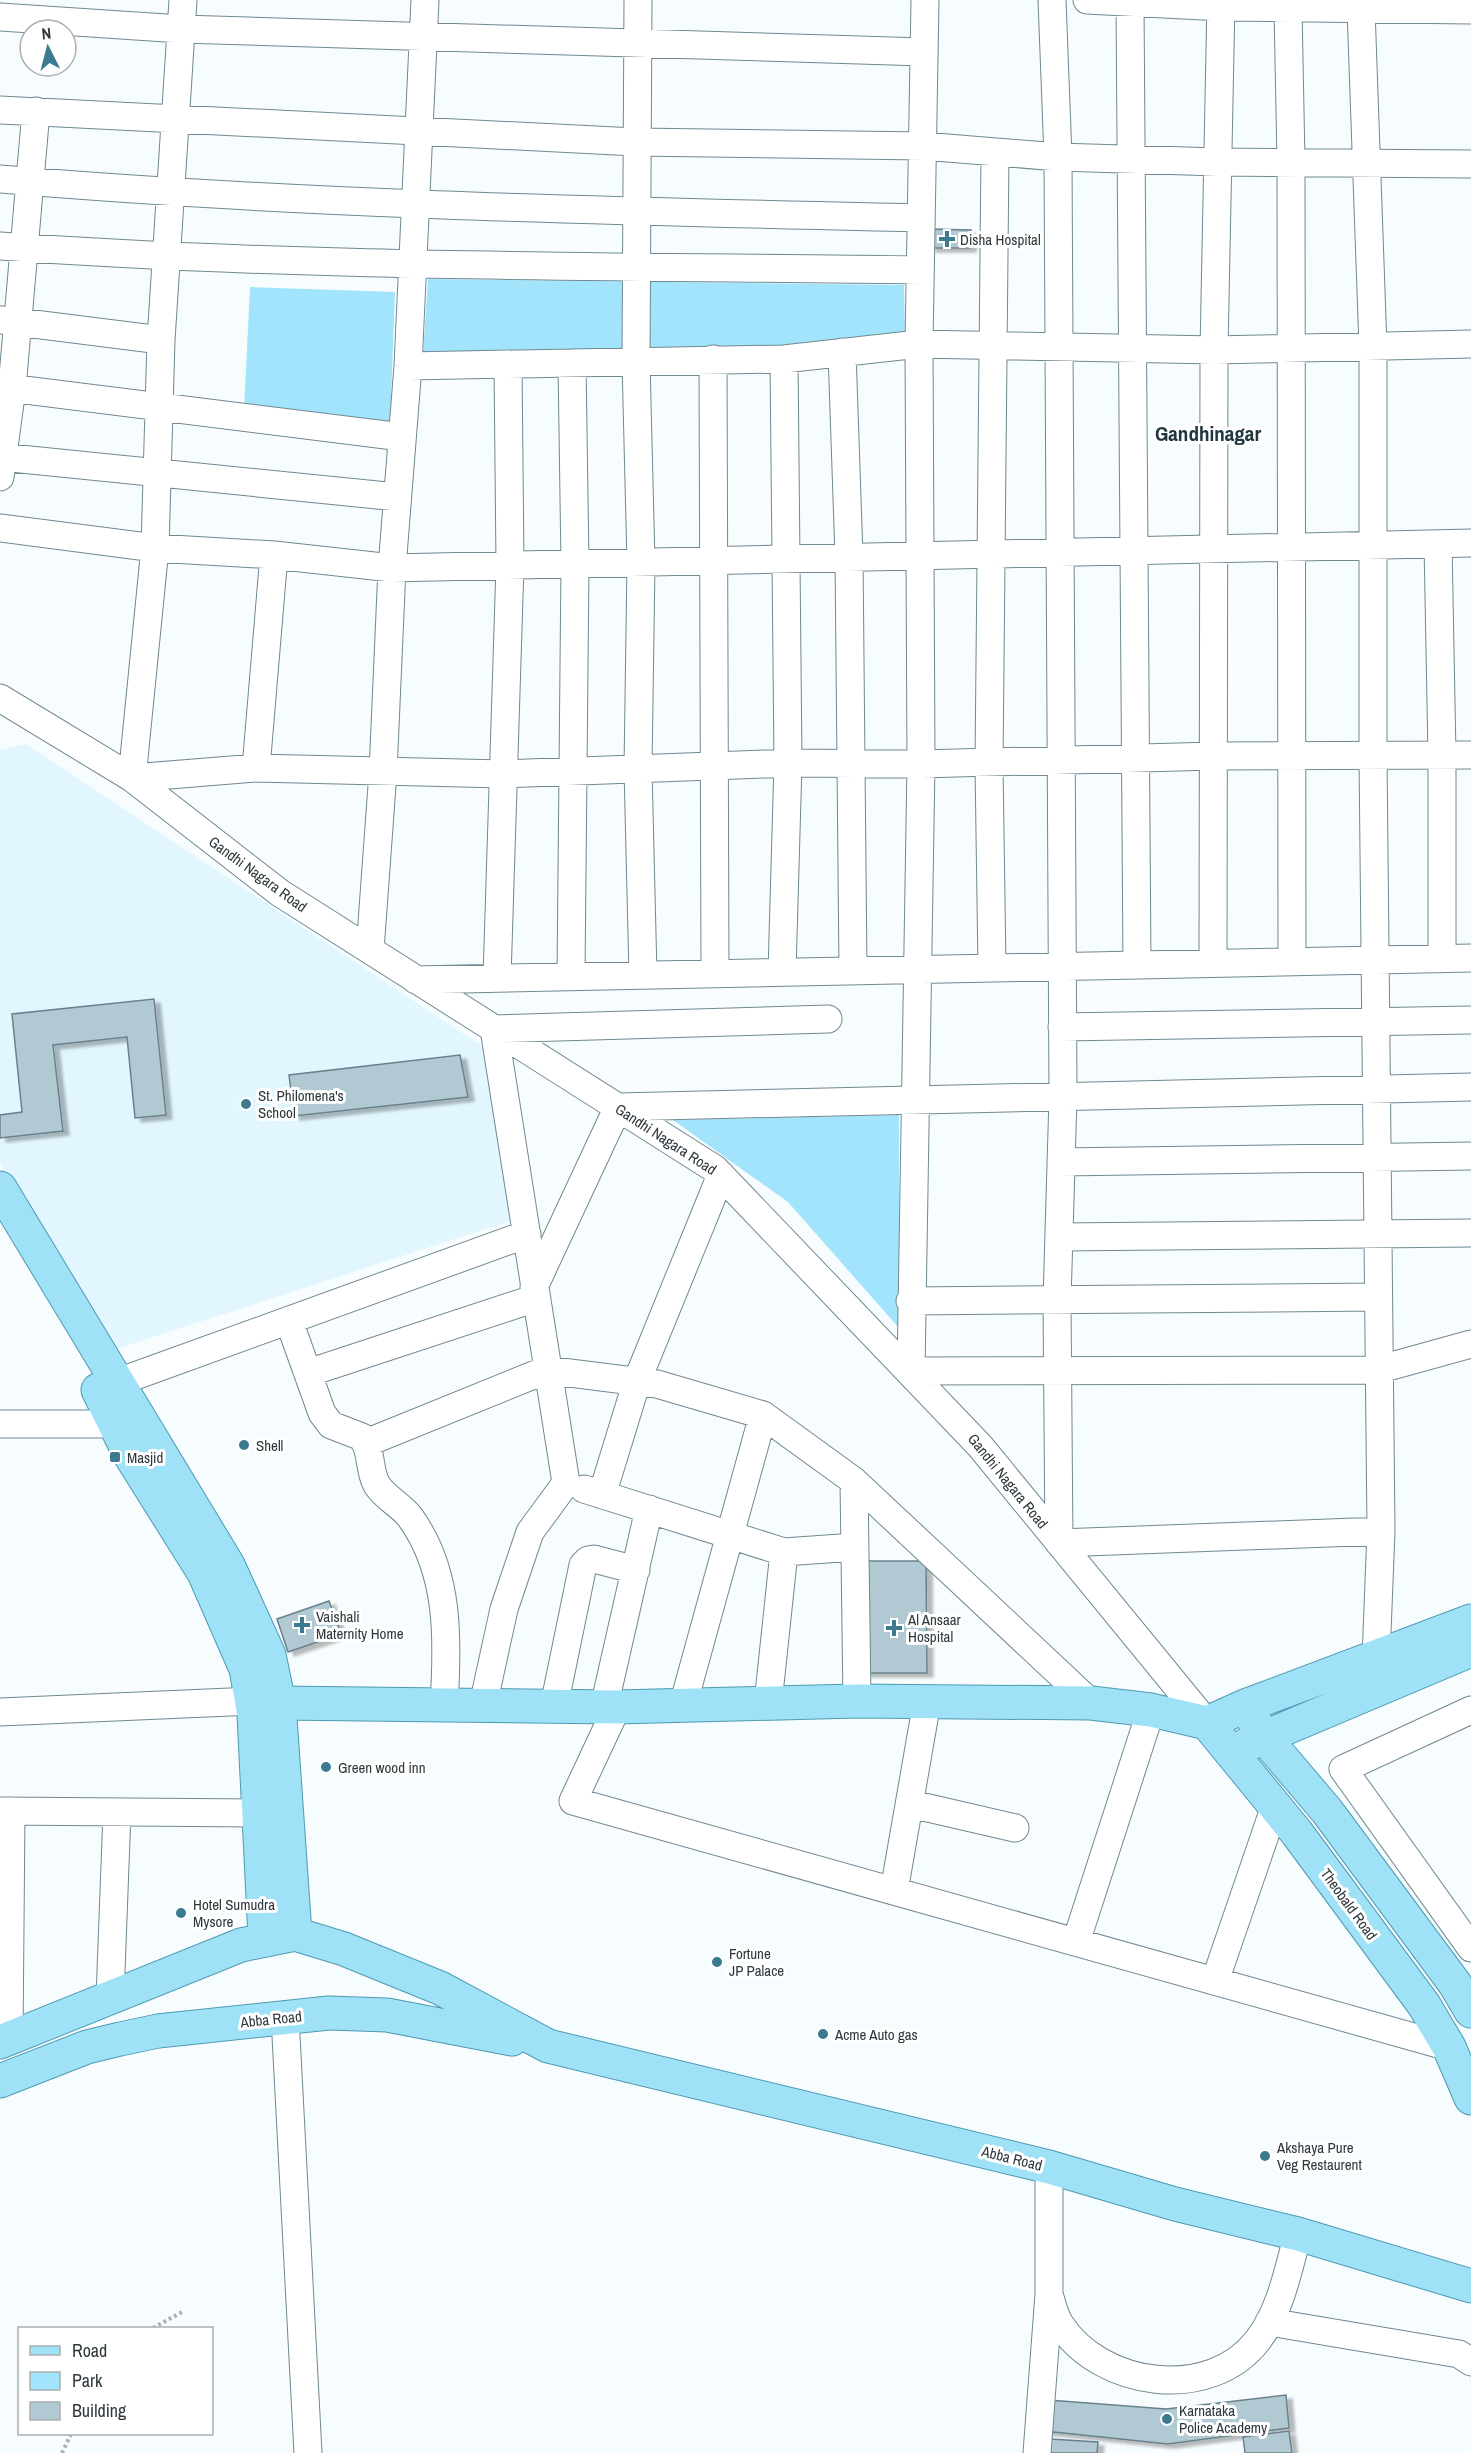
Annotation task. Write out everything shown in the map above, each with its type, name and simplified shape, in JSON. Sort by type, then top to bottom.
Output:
[{"type":"main road","points":[[0,1188],[109,1386],[115,1424],[130,1455],[204,1574],[246,1669],[266,1702],[280,1936]]},
{"type":"main road","points":[[0,1233],[181,1491],[228,1565],[269,1655],[259,1813],[280,1936]]},
{"type":"main road","points":[[266,1702],[611,1707],[857,1701],[1091,1703],[1151,1710],[1207,1723],[1245,1706],[1471,1621]]},
{"type":"main road","points":[[1231,1752],[1471,1650]]},
{"type":"main road","points":[[1245,1706],[1265,1738],[1327,1810],[1468,2000]]},
{"type":"main road","name":"Theobald Road","points":[[1207,1723],[1275,1806],[1424,2005],[1449,2047],[1471,2098]]},
{"type":"main road","points":[[5,2040],[241,1944],[280,1936]]},
{"type":"main road","name":"Abba Road","points":[[280,1936],[344,1949],[440,1988],[548,2046]]},
{"type":"main road","points":[[120,2039],[178,1970]]},
{"type":"main road","name":"Abba Road","points":[[0,2081],[87,2048],[158,2031],[329,2013],[387,2014],[548,2046],[1048,2167],[1175,2204],[1298,2234],[1471,2286]]},
{"type":"street","points":[[183,0],[161,340],[155,548],[132,778],[256,768],[503,774],[788,763],[921,764],[1214,756],[1471,755]]},
{"type":"street","points":[[370,950],[392,568],[408,366],[425,0]]},
{"type":"street","points":[[638,0],[635,142],[636,362],[641,562],[638,769],[644,975]]},
{"type":"street","points":[[925,0],[919,344],[921,764],[910,1301],[911,1371],[1377,1370],[1471,1344]]},
{"type":"street","points":[[1052,0],[1058,157],[1063,1097],[1057,1301],[1059,1543],[1380,1531]]},
{"type":"street","points":[[1087,0],[1288,8],[1471,10]]},
{"type":"street","points":[[1130,2],[1137,964]]},
{"type":"street","points":[[1214,963],[1214,350],[1222,4]]},
{"type":"street","points":[[1288,8],[1292,349],[1290,546],[1292,962]]},
{"type":"street","points":[[1361,9],[1373,347],[1373,756],[1380,1531],[1376,1658]]},
{"type":"street","points":[[0,17],[181,28],[924,52]]},
{"type":"street","points":[[0,110],[635,142],[922,146],[1058,157],[1218,162],[1471,164]]},
{"type":"street","points":[[36,111],[30,182],[12,247],[1,464],[158,474],[398,497]]},
{"type":"street","points":[[992,968],[989,762],[994,152]]},
{"type":"street","points":[[0,179],[172,193],[636,212],[921,218]]},
{"type":"street","points":[[12,247],[167,258],[412,264],[920,270]]},
{"type":"street","points":[[9,321],[161,340]]},
{"type":"street","points":[[408,366],[784,358],[919,344],[1214,350],[1471,344]]},
{"type":"street","points":[[842,352],[849,556],[849,763],[853,970]]},
{"type":"street","points":[[782,972],[788,763],[784,358]]},
{"type":"street","points":[[713,359],[715,973]]},
{"type":"street","points":[[571,976],[575,564],[572,363]]},
{"type":"street","points":[[497,978],[510,565],[508,364]]},
{"type":"street","points":[[6,388],[402,437]]},
{"type":"street","points":[[0,528],[155,548],[274,555],[392,568],[1471,543]]},
{"type":"street","points":[[1438,544],[1442,755],[1442,958]]},
{"type":"street","points":[[256,768],[274,555]]},
{"type":"street","name":"Gandhi Nagara Road","points":[[0,698],[132,778],[280,893],[721,1175],[911,1371],[980,1446],[1207,1723]]},
{"type":"street","points":[[416,980],[1471,958]]},
{"type":"street","points":[[483,1705],[504,1609],[530,1532],[566,1484],[546,1370],[494,1029],[828,1019]]},
{"type":"street","points":[[1062,1027],[1471,1020]]},
{"type":"street","points":[[308,1373],[535,1292],[618,1107],[1471,1088]]},
{"type":"street","points":[[1061,1162],[1471,1156]]},
{"type":"street","points":[[602,1495],[637,1381],[721,1175]]},
{"type":"street","points":[[1059,1237],[1471,1233]]},
{"type":"street","points":[[109,1386],[527,1234]]},
{"type":"street","points":[[910,1301],[1378,1297]]},
{"type":"street","points":[[289,1321],[322,1413],[332,1425],[357,1434],[366,1443],[377,1485],[409,1515],[428,1546],[437,1570],[447,1644],[444,1705]]},
{"type":"street","points":[[366,1443],[546,1370],[657,1384],[763,1415],[854,1481],[1091,1703]]},
{"type":"street","points":[[682,1705],[763,1415]]},
{"type":"street","points":[[0,1424],[115,1424]]},
{"type":"street","points":[[854,1481],[857,1701]]},
{"type":"street","points":[[566,1484],[784,1552],[855,1547]]},
{"type":"street","points":[[649,1509],[611,1707],[573,1802],[1449,2047]]},
{"type":"street","points":[[768,1703],[784,1552]]},
{"type":"street","points":[[554,1706],[583,1565],[588,1560],[594,1559],[636,1570]]},
{"type":"street","points":[[0,1712],[266,1702]]},
{"type":"street","points":[[894,1891],[927,1702]]},
{"type":"street","points":[[1076,1942],[1151,1710]]},
{"type":"street","points":[[1471,1710],[1343,1769],[1471,1948]]},
{"type":"street","points":[[911,1804],[1015,1828]]},
{"type":"street","points":[[1215,1981],[1275,1806]]},
{"type":"street","points":[[5,2040],[5,1811],[259,1813]]},
{"type":"street","points":[[110,1998],[117,1812]]},
{"type":"street","points":[[285,2017],[308,2453]]},
{"type":"street","points":[[1037,2453],[1048,2294],[1048,2167]]},
{"type":"street","points":[[1048,2294],[1059,2323],[1086,2350],[1118,2371],[1152,2378],[1191,2379],[1219,2370],[1245,2353],[1258,2341],[1280,2300],[1298,2234]]},
{"type":"street","points":[[1269,2322],[1460,2354],[1471,2362]]},
{"type":"path","points":[[155,2327],[182,2312]]},
{"type":"path","points":[[62,2453],[70,2435]]},
{"type":"shaded area","name":"St. Philomena's School","points":[[26,744],[482,1046],[510,1221],[107,1352],[0,1162],[0,750]]},
{"type":"green space","points":[[428,279],[904,285],[905,341],[423,356]]},
{"type":"green space","points":[[250,287],[395,292],[390,425],[244,411]]},
{"type":"green space","points":[[899,1115],[899,1328],[788,1202],[673,1120]]},
{"type":"building","points":[[931,229],[971,230],[970,248],[930,248]]},
{"type":"building","points":[[154,999],[166,1115],[135,1118],[127,1037],[53,1045],[63,1131],[0,1138],[0,1115],[22,1112],[12,1014]]},
{"type":"building","points":[[460,1055],[468,1097],[294,1116],[289,1075]]},
{"type":"building","points":[[864,1561],[926,1561],[927,1673],[865,1673]]},
{"type":"building","points":[[329,1601],[341,1634],[288,1652],[277,1619]]},
{"type":"building","name":"Karnataka Police Academy","points":[[1286,2395],[1289,2428],[1168,2444],[1044,2431],[1049,2400],[1166,2409]]},
{"type":"building","points":[[1289,2431],[1292,2453],[1245,2453],[1243,2437]]},
{"type":"building","points":[[1050,2439],[1098,2442],[1097,2453],[1049,2453]]},
{"type":"place","name":"Disha Hospital","points":[[947,239]]},
{"type":"place","name":"St. Philomena's School","points":[[246,1104]]},
{"type":"place","name":"Shell","points":[[244,1445]]},
{"type":"place","name":"Masjid","points":[[115,1457]]},
{"type":"place","name":"Vaishali Maternity Home","points":[[302,1625]]},
{"type":"place","name":"Al Ansaar Hospital","points":[[894,1628]]},
{"type":"place","name":"Green wood inn","points":[[326,1767]]},
{"type":"place","name":"Hotel Sumudra Mysore","points":[[181,1913]]},
{"type":"place","name":"Fortune JP Palace","points":[[717,1962]]},
{"type":"place","name":"Acme Auto gas","points":[[823,2034]]},
{"type":"place","name":"Akshaya Pure Veg Restaurent","points":[[1265,2156]]},
{"type":"place","name":"Karnataka Police Academy","points":[[1167,2419]]},
{"type":"district","name":"Gandhinagar","points":[[1208,433]]}]
